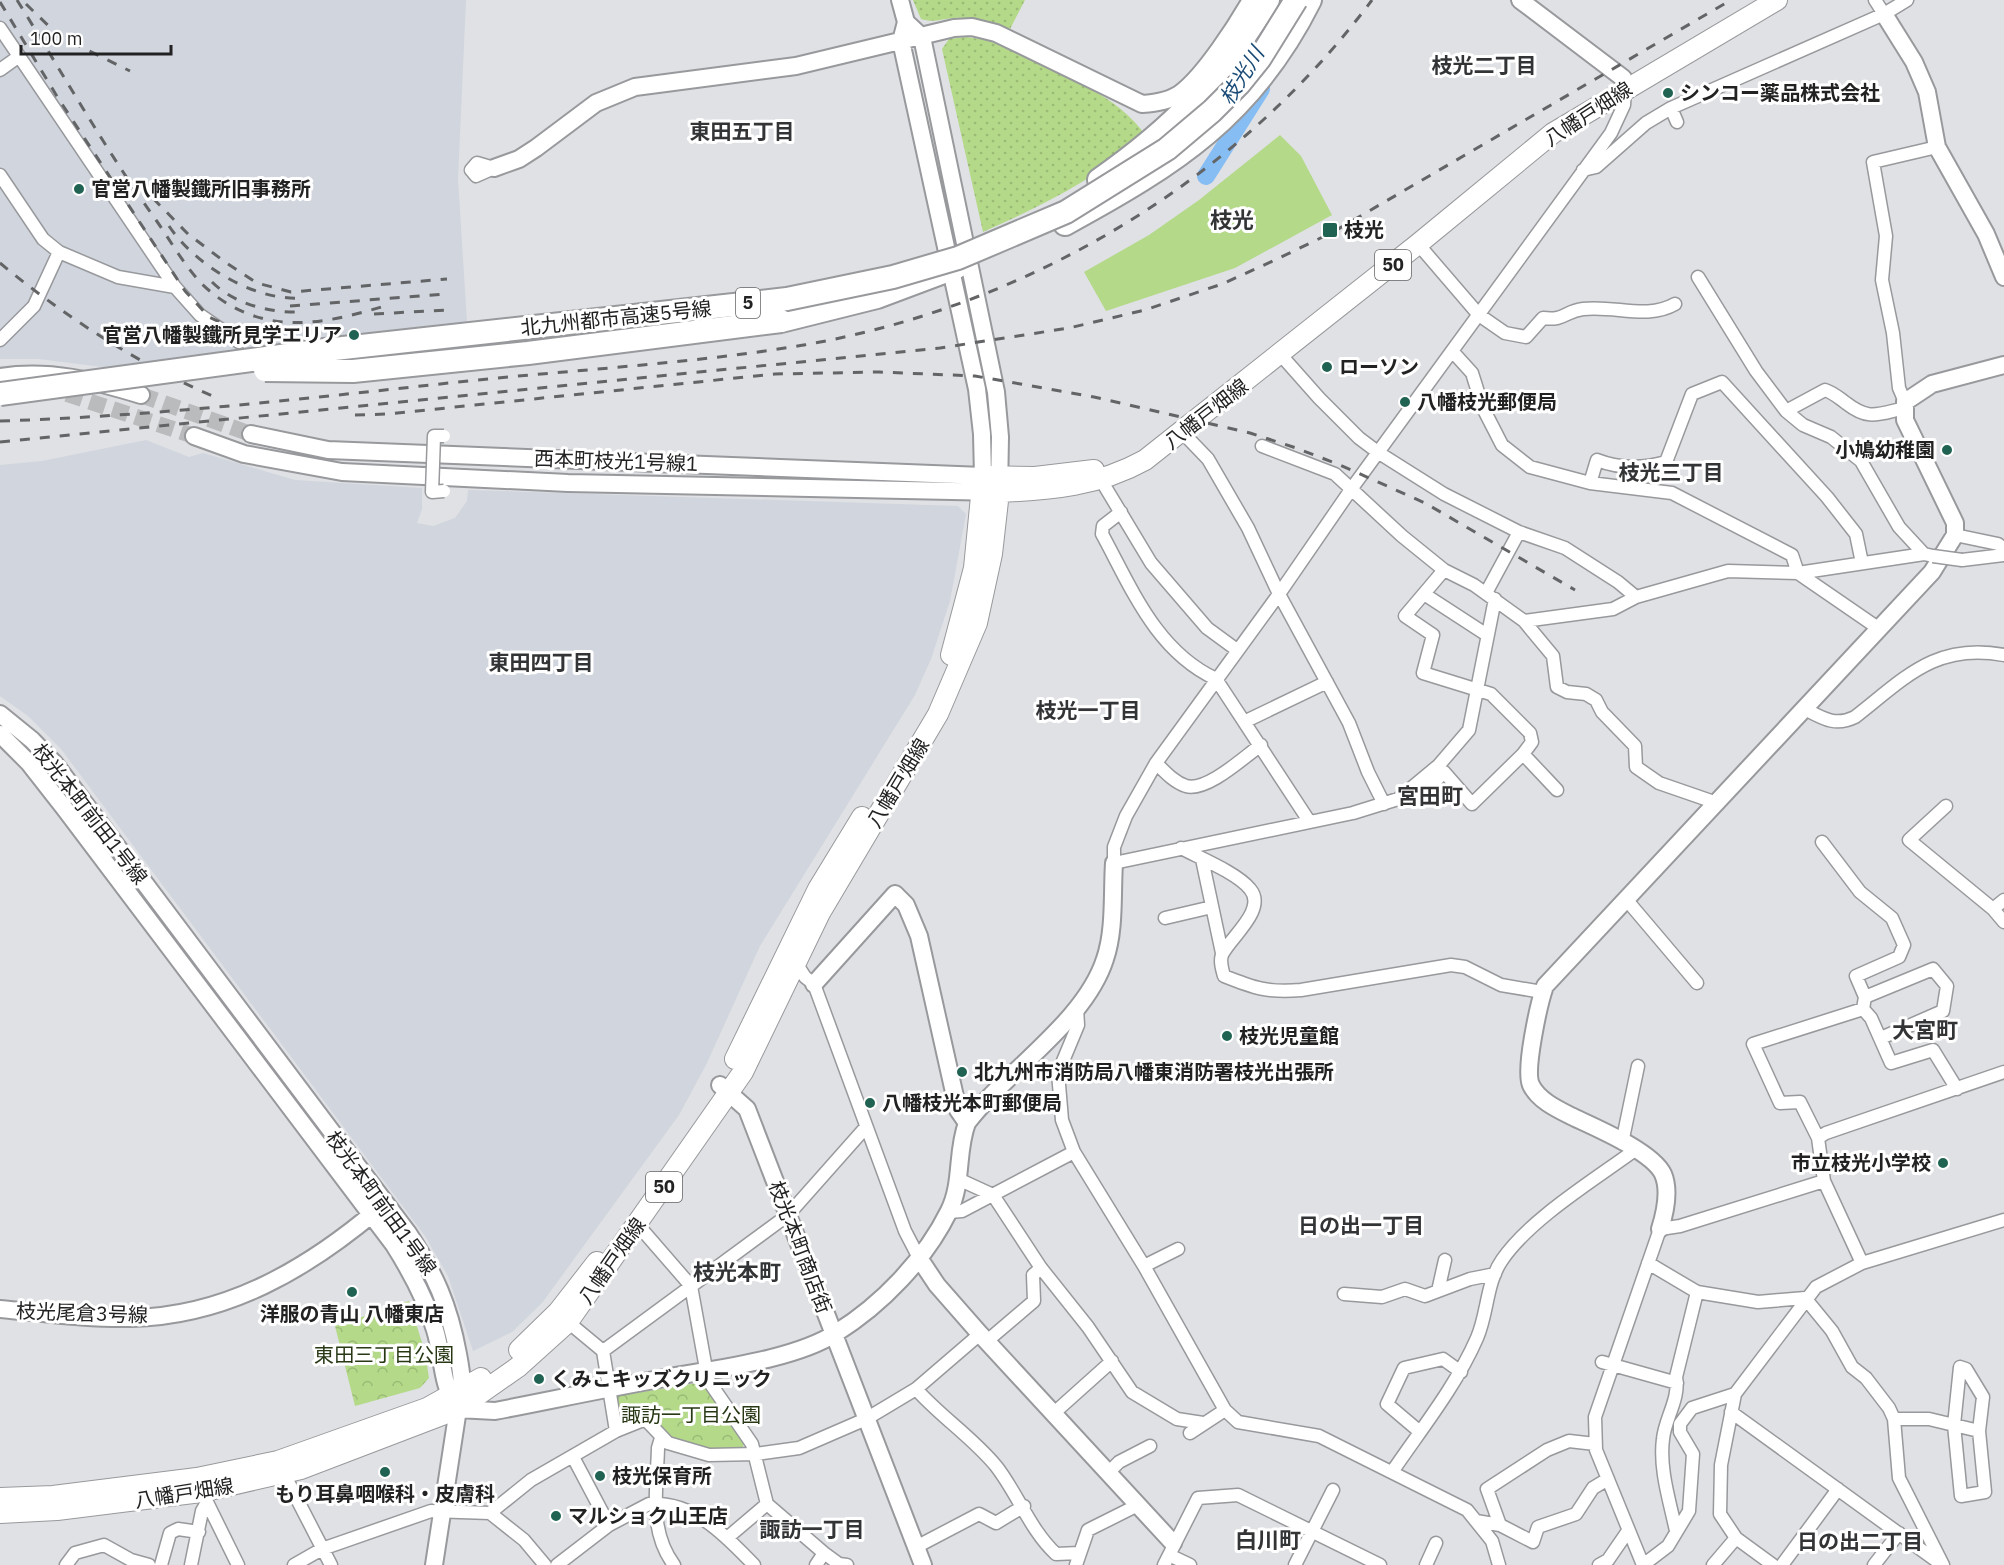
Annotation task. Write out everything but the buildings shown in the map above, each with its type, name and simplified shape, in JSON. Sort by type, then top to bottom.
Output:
[{"type":"highway","points":[[1061,217],[1182,114],[1233,54],[1268,0]]},
{"type":"highway","name":"北九州都市高速5号線","points":[[1108,188],[1168,143],[1216,96],[1264,30],[1282,0]]},
{"type":"highway","name":"北九州都市高速5号線","points":[[0,394],[325,351],[787,299],[842,289],[958,258],[999,243],[1066,212],[1108,188],[1167,149],[1212,111],[1260,58],[1296,0]]},
{"type":"highway","points":[[99,381],[277,369],[528,345],[779,316],[869,284],[960,259],[1029,225],[1061,217],[1156,172],[1189,150],[1217,125],[1261,78],[1310,0]]},
{"type":"main road","name":"八幡戸畑線","points":[[991,484],[1066,488],[1101,480],[1145,460],[1183,433],[1553,133],[1624,84],[1755,0]]},
{"type":"main road","name":"八幡戸畑線","points":[[991,484],[1095,470],[1129,458],[1151,445],[1548,125],[1777,0]]},
{"type":"main road","name":"八幡戸畑線","points":[[458,1399],[516,1353],[558,1312],[725,1088],[743,1072],[840,877],[928,733],[954,680],[982,602],[991,484]]},
{"type":"main road","name":"八幡戸畑線","points":[[0,1513],[57,1510],[201,1492],[281,1468],[427,1408],[458,1399],[518,1367],[567,1322],[638,1225],[725,1088],[818,889],[912,739],[943,676],[957,638],[991,484]]},
{"type":"main road","name":"八幡戸畑線","points":[[0,1498],[201,1492]]},
{"type":"street","points":[[900,0],[906,22],[922,37]]},
{"type":"street","points":[[494,168],[519,159],[590,106],[635,87],[796,66],[954,28],[972,27],[996,33],[1142,104],[1152,103],[1181,94],[1197,77],[1251,0]]},
{"type":"street","points":[[434,1565],[445,1512],[458,1399],[495,1411],[778,1355],[834,1334],[863,1313],[919,1258],[949,1212],[958,1179],[962,1136],[967,1123],[1077,1008],[1093,986],[1106,959],[1114,847],[1126,816],[1156,763],[1279,594],[1352,488],[1611,133],[1624,105],[1624,84],[1520,0]]},
{"type":"street","points":[[1583,170],[1596,167],[1646,123],[1671,108],[1880,7],[1907,0]]},
{"type":"street","points":[[1880,7],[1914,62],[1927,92],[1937,147],[2001,258],[2004,278]]},
{"type":"street","name":"八幡戸畑線","points":[[906,22],[901,41],[996,392],[991,484]]},
{"type":"street","points":[[0,28],[175,286],[200,315],[239,342]]},
{"type":"street","name":"八幡戸畑線","points":[[922,37],[960,259]]},
{"type":"street","points":[[0,70],[18,57]]},
{"type":"street","points":[[1671,108],[1677,122]]},
{"type":"street","points":[[1735,1394],[1692,1408],[1680,1424],[1680,1431],[1693,1454],[1689,1511],[1668,1545],[1643,1565],[1595,1444],[1595,1417],[1608,1364],[1665,1213],[1663,1174],[1652,1161],[1629,1147],[1551,1107],[1531,1086],[1529,1074],[1538,1005],[1542,992],[1551,977],[1714,801],[1932,572],[1955,536],[1955,523],[1905,420],[1905,405],[1899,388],[1893,333],[1882,280],[1886,236],[1873,162],[1937,147]]},
{"type":"street","points":[[0,175],[43,240],[59,252],[118,277],[175,286]]},
{"type":"street","points":[[1418,244],[1479,315],[1505,333],[1526,337],[1543,318],[1557,320],[1580,309],[1612,307],[1642,312],[1662,312],[1675,304]]},
{"type":"street","points":[[0,340],[34,306],[59,252]]},
{"type":"street","points":[[1698,277],[1756,371],[1786,411],[1803,425],[1831,437],[1861,460],[1899,527],[1928,555]]},
{"type":"street","points":[[1453,352],[1472,373],[1483,408],[1502,445],[1530,467],[1590,483],[1642,488],[1680,497],[1792,555],[1798,573],[1878,628]]},
{"type":"street","points":[[1280,354],[1319,398],[1359,438],[1379,453],[1444,494],[1519,532],[1565,548],[1618,582],[1636,597]]},
{"type":"street","points":[[1786,411],[1826,390],[1832,392],[1860,414],[1872,416],[1905,405],[1932,384],[2004,365]]},
{"type":"street","points":[[0,377],[34,374],[68,376],[141,395]]},
{"type":"street","points":[[1590,483],[1597,460],[1615,467],[1650,467],[1666,462],[1692,394],[1722,382],[1827,497],[1856,534],[1862,563]]},
{"type":"street","points":[[0,394],[19,387],[45,388],[67,393]]},
{"type":"street","points":[[1183,433],[1208,459],[1248,528],[1279,594],[1349,723],[1368,772],[1384,804]]},
{"type":"street","name":"西本町枝光1号線1","points":[[251,435],[328,450],[991,484]]},
{"type":"street","name":"西本町枝光1号線1","points":[[194,436],[244,454],[342,472],[568,483],[991,484]]},
{"type":"street","points":[[444,436],[434,436],[432,492],[444,491]]},
{"type":"street","points":[[1262,446],[1335,474],[1402,536],[1444,570],[1490,596],[1524,621],[1553,656],[1557,687],[1567,693],[1586,694],[1596,700],[1602,712],[1635,746],[1636,767],[1659,783],[1714,801]]},
{"type":"street","points":[[418,475],[419,455]]},
{"type":"street","points":[[1101,480],[1151,563],[1207,628],[1237,650]]},
{"type":"street","points":[[1121,512],[1103,526],[1102,534],[1154,629],[1198,670],[1216,679],[1246,721],[1309,821]]},
{"type":"street","points":[[1114,863],[1384,804],[1398,799],[1410,790],[1439,765],[1469,730],[1487,635],[1490,596],[1519,532]]},
{"type":"street","points":[[1955,536],[1998,544],[2004,549]]},
{"type":"street","points":[[1524,621],[1593,614],[1613,609],[1636,597],[1728,570],[1798,573],[1928,555],[1962,560],[2004,555]]},
{"type":"street","points":[[1410,790],[1430,787],[1444,772],[1472,804],[1523,754],[1532,742],[1530,734],[1491,694],[1477,692],[1423,673],[1433,635],[1405,616],[1444,570]]},
{"type":"street","points":[[1424,594],[1487,635]]},
{"type":"street","points":[[1803,708],[1822,718],[1845,722],[1855,717],[1929,661],[1963,651],[2004,655]]},
{"type":"street","points":[[1246,721],[1327,682]]},
{"type":"street","name":"枝光本町前田1号線","points":[[0,714],[32,740],[55,764],[430,1267],[441,1289],[452,1322],[458,1399]]},
{"type":"street","name":"枝光本町前田1号線","points":[[0,734],[29,763],[65,809],[394,1245],[427,1304],[442,1358],[458,1399]]},
{"type":"street","points":[[1156,763],[1176,782],[1189,787],[1209,783],[1261,745]]},
{"type":"street","points":[[1523,754],[1557,790]]},
{"type":"street","points":[[1946,806],[1909,840],[1993,909],[2004,922]]},
{"type":"street","points":[[1822,842],[1860,892],[1892,918],[1904,945],[1899,957],[1856,976],[1864,1003],[1891,1062],[1933,1050],[1957,1089]]},
{"type":"street","points":[[1181,848],[1241,881],[1256,899],[1254,909],[1222,953]]},
{"type":"street","points":[[1202,859],[1222,953],[1221,965],[1224,976],[1245,986],[1301,990],[1451,965],[1464,967],[1501,985],[1542,992]]},
{"type":"street","points":[[814,984],[895,894],[906,905],[919,936],[958,1110],[967,1123]]},
{"type":"street","points":[[1625,898],[1697,983]]},
{"type":"street","points":[[1993,909],[2004,900]]},
{"type":"street","points":[[1165,918],[1212,908]]},
{"type":"street","points":[[796,963],[805,977],[814,984],[905,1231],[919,1258],[937,1285],[1138,1505],[1169,1554],[1190,1565]]},
{"type":"street","points":[[1862,1263],[1824,1181],[1818,1138],[1800,1102],[1780,1103],[1753,1044],[1864,1003],[1933,969],[1947,986],[1943,1011],[1881,1038]]},
{"type":"street","points":[[1077,1008],[1078,1025],[1059,1073],[1059,1107],[1074,1152],[1144,1266],[1225,1410],[1238,1422],[1319,1436],[1467,1510],[1492,1541],[1499,1565]]},
{"type":"street","points":[[1392,1472],[1461,1372],[1487,1321],[1488,1291],[1502,1260],[1537,1223],[1629,1147],[1638,1066]]},
{"type":"street","points":[[1818,1138],[1826,1133],[2004,1072]]},
{"type":"street","name":"枝光本町商店街","points":[[725,1088],[747,1109],[923,1565]]},
{"type":"street","points":[[603,1351],[788,1215],[866,1127]]},
{"type":"street","points":[[949,1212],[962,1211],[1074,1152]]},
{"type":"street","points":[[958,1179],[993,1195],[1041,1268],[1112,1361],[1132,1392],[1178,1419],[1203,1424]]},
{"type":"street","points":[[1660,1229],[1680,1226],[1824,1181]]},
{"type":"street","name":"枝光尾倉3号線","points":[[0,1309],[133,1318],[200,1309],[258,1290],[289,1273],[325,1252],[385,1204]]},
{"type":"street","points":[[1773,1565],[1736,1538],[1720,1514],[1721,1465],[1735,1394],[1805,1298],[1816,1287],[1862,1263],[2004,1220]]},
{"type":"street","points":[[638,1225],[691,1286],[708,1380],[752,1444],[767,1504],[824,1553],[839,1564],[848,1565]]},
{"type":"street","points":[[1144,1266],[1178,1249]]},
{"type":"street","points":[[1438,1291],[1445,1260]]},
{"type":"street","points":[[1648,1263],[1698,1292],[1758,1302],[1805,1298]]},
{"type":"street","points":[[490,1513],[531,1480],[573,1458],[616,1431],[641,1421],[647,1421],[668,1443],[709,1455],[756,1454],[799,1448],[866,1419],[916,1389],[1034,1301],[1033,1275],[1041,1268]]},
{"type":"street","points":[[1344,1294],[1382,1297],[1405,1289],[1425,1296],[1470,1279],[1495,1274]]},
{"type":"street","points":[[1676,1531],[1663,1462],[1663,1438],[1678,1388],[1676,1377],[1698,1292]]},
{"type":"street","points":[[1805,1298],[1832,1331],[1852,1367],[1866,1378],[1889,1408],[1894,1419],[1899,1478],[1943,1565]]},
{"type":"street","points":[[567,1322],[603,1351],[616,1431]]},
{"type":"street","points":[[1420,1432],[1386,1404],[1404,1368],[1443,1359],[1461,1372]]},
{"type":"street","points":[[1054,1413],[1112,1361]]},
{"type":"street","points":[[1608,1364],[1677,1383]]},
{"type":"street","points":[[1960,1367],[1966,1369],[1983,1397],[1979,1431],[1985,1492],[1961,1496],[1954,1425],[1960,1367]]},
{"type":"street","points":[[916,1389],[935,1410],[974,1441],[1024,1506],[1041,1540],[1056,1554],[1077,1559],[1088,1530],[1138,1505]]},
{"type":"street","points":[[1190,1433],[1225,1410]]},
{"type":"street","points":[[1731,1412],[1943,1565]]},
{"type":"street","points":[[1894,1419],[1929,1419],[1979,1431]]},
{"type":"street","points":[[661,1438],[658,1448],[656,1530],[663,1559],[674,1565]]},
{"type":"street","points":[[1500,1525],[1487,1490],[1547,1450],[1569,1441],[1595,1444]]},
{"type":"street","points":[[1109,1472],[1119,1462],[1150,1446]]},
{"type":"street","points":[[573,1458],[609,1525]]},
{"type":"street","points":[[281,1468],[331,1565]]},
{"type":"street","points":[[1476,1521],[1500,1525],[1533,1542],[1538,1527],[1576,1514],[1593,1488],[1608,1479]]},
{"type":"street","points":[[1782,1565],[1838,1489]]},
{"type":"street","points":[[1295,1565],[1333,1490]]},
{"type":"street","points":[[191,1565],[199,1532],[201,1492]]},
{"type":"street","points":[[201,1492],[238,1565]]},
{"type":"street","points":[[1169,1554],[1198,1498],[1238,1495],[1380,1565]]},
{"type":"street","points":[[557,1565],[609,1525],[649,1504],[691,1512],[711,1524],[754,1565]]},
{"type":"street","points":[[727,1538],[767,1504]]},
{"type":"street","points":[[916,1547],[979,1514],[996,1523],[1024,1506]]},
{"type":"street","points":[[294,1565],[322,1549],[430,1511],[490,1513],[524,1540],[545,1565]]},
{"type":"street","points":[[161,1565],[170,1533],[178,1529],[199,1532]]},
{"type":"street","points":[[1599,1565],[1608,1560],[1628,1531]]},
{"type":"street","points":[[1874,1565],[1899,1533]]},
{"type":"street","points":[[1713,1565],[1736,1538]]},
{"type":"street","points":[[1426,1565],[1436,1544]]},
{"type":"street","points":[[66,1565],[75,1553],[104,1545],[131,1560],[149,1565]]},
{"type":"street","points":[[816,1565],[824,1553]]},
{"type":"shaded area","points":[[0,0],[466,0],[458,179],[469,354],[102,367],[39,359],[0,359]]},
{"type":"shaded area","points":[[146,440],[189,457],[203,453],[295,480],[422,488],[422,509],[417,523],[433,526],[455,518],[467,501],[468,490],[958,506],[966,514],[950,601],[931,659],[915,695],[760,946],[706,1065],[679,1115],[542,1303],[512,1332],[473,1351],[448,1276],[425,1236],[61,749],[28,716],[0,696],[0,465],[42,461]]},
{"type":"green space","points":[[913,0],[1025,0],[1010,29],[968,18],[934,21],[921,19]]},
{"type":"green space","points":[[966,37],[987,40],[1080,83],[1117,106],[1146,136],[1108,165],[1068,190],[983,232],[942,49],[949,39]]},
{"type":"green space","points":[[1280,135],[1301,156],[1332,215],[1235,268],[1106,311],[1084,272],[1149,235],[1199,200]]},
{"type":"green space","name":"東田三丁目公園","points":[[409,1301],[425,1352],[429,1378],[420,1388],[355,1406],[335,1326]]},
{"type":"green space","name":"諏訪一丁目公園","points":[[703,1382],[745,1440],[742,1450],[712,1451],[669,1438],[650,1416],[643,1414],[621,1419],[617,1396]]},
{"type":"waterway","name":"枝光川","points":[[1206,176],[1261,89]]},
{"type":"tunnel","points":[[67,394],[194,436]]},
{"type":"tunnel","points":[[141,395],[251,434]]},
{"type":"railway","points":[[17,0],[119,166],[189,268],[211,292],[246,313],[281,322],[316,322],[385,306]]},
{"type":"railway","points":[[0,421],[179,410],[682,361],[804,345],[887,326],[968,300],[1046,267],[1121,226],[1192,179],[1257,125],[1318,65],[1372,0]]},
{"type":"railway","points":[[0,442],[940,348],[1069,328],[1145,310],[1222,284],[1333,232],[1731,0]]},
{"type":"railway","points":[[0,2],[58,98],[185,291],[209,317],[256,339]]},
{"type":"railway","points":[[26,4],[59,36],[130,71]]},
{"type":"railway","points":[[139,184],[188,234],[257,283],[291,292],[447,279]]},
{"type":"railway","points":[[169,226],[194,254],[227,278],[264,294],[301,298]]},
{"type":"railway","points":[[0,263],[50,302],[104,338],[160,371],[217,398]]},
{"type":"railway","points":[[212,282],[231,296],[253,306],[277,311],[300,312]]},
{"type":"railway","points":[[290,306],[446,294]]},
{"type":"railway","points":[[374,314],[447,310]]},
{"type":"railway","points":[[355,415],[388,414],[775,374],[879,372],[975,376],[1094,397],[1250,433],[1296,448],[1425,503],[1575,590]]},
{"type":"place","name":"シンコー薬品株式会社","points":[[1668,93]]},
{"type":"place","name":"官営八幡製鐵所旧事務所","points":[[79,189]]},
{"type":"place","name":"枝光","points":[[1330,230]]},
{"type":"place","name":"官営八幡製鐵所見学エリア","points":[[354,335]]},
{"type":"place","name":"ローソン","points":[[1327,367]]},
{"type":"place","name":"八幡枝光郵便局","points":[[1405,402]]},
{"type":"place","name":"小鳩幼稚園","points":[[1947,450]]},
{"type":"place","name":"枝光児童館","points":[[1227,1036]]},
{"type":"place","name":"北九州市消防局八幡東消防署枝光出張所","points":[[962,1072]]},
{"type":"place","name":"八幡枝光本町郵便局","points":[[870,1103]]},
{"type":"place","name":"市立枝光小学校","points":[[1943,1163]]},
{"type":"place","name":"洋服の青山 八幡東店","points":[[352,1292]]},
{"type":"place","name":"くみこキッズクリニック","points":[[539,1379]]},
{"type":"place","name":"もり耳鼻咽喉科・皮膚科","points":[[385,1472]]},
{"type":"place","name":"枝光保育所","points":[[600,1476]]},
{"type":"place","name":"マルショク山王店","points":[[556,1516]]},
{"type":"district","name":"枝光二丁目","points":[[1484,66]]},
{"type":"district","name":"東田五丁目","points":[[742,132]]},
{"type":"district","name":"枝光","points":[[1232,220]]},
{"type":"district","name":"枝光三丁目","points":[[1671,473]]},
{"type":"district","name":"東田四丁目","points":[[541,663]]},
{"type":"district","name":"枝光一丁目","points":[[1088,711]]},
{"type":"district","name":"宮田町","points":[[1430,796]]},
{"type":"district","name":"大宮町","points":[[1925,1030]]},
{"type":"district","name":"日の出一丁目","points":[[1361,1226]]},
{"type":"district","name":"枝光本町","points":[[737,1272]]},
{"type":"district","name":"諏訪一丁目","points":[[812,1530]]},
{"type":"district","name":"白川町","points":[[1268,1540]]},
{"type":"district","name":"日の出二丁目","points":[[1860,1542]]}]
